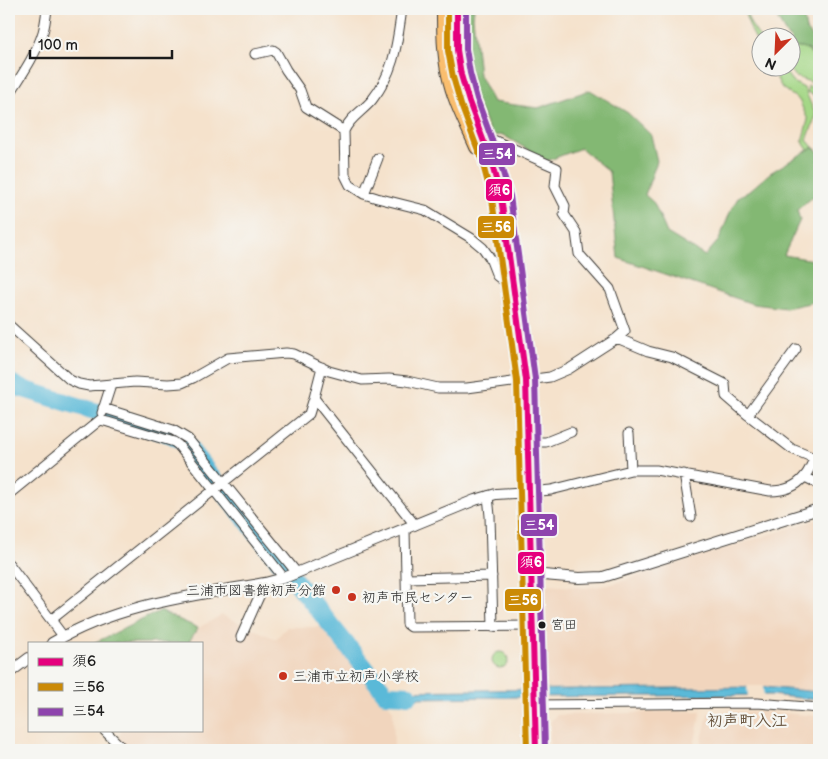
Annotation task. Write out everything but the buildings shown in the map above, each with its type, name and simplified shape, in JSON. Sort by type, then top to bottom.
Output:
[{"type":"highway","points":[[444,9],[445,50],[449,76],[458,106],[486,167],[503,215]]},
{"type":"highway","points":[[457,9],[457,50],[461,75],[501,197],[526,380],[536,750]]},
{"type":"street","points":[[9,95],[38,45],[43,32],[47,9]]},
{"type":"street","points":[[402,9],[396,52],[390,69],[379,91],[366,108],[346,124],[344,131],[345,175],[350,185],[364,194],[425,210],[471,238],[483,248],[490,258],[497,276],[514,289]]},
{"type":"street","points":[[255,54],[273,50],[276,52],[300,90],[306,107],[344,131]]},
{"type":"street","points":[[9,325],[70,380],[89,386],[134,382],[182,383],[228,358],[294,354],[329,371],[362,380],[388,379],[451,389],[550,377],[569,369],[617,338],[625,331],[621,315],[610,290],[579,254],[576,232],[564,214],[565,206],[555,186],[557,168],[489,138],[483,138]]},
{"type":"street","points":[[364,194],[378,158]]},
{"type":"street","points":[[54,642],[63,636],[126,610],[146,604],[265,583],[290,575],[488,496],[550,490],[631,470],[656,470],[742,486],[781,491],[791,487],[805,477],[817,455],[792,449],[726,396],[725,384],[672,357],[648,351],[617,338]]},
{"type":"street","points":[[748,415],[796,349]]},
{"type":"street","points":[[51,620],[309,414],[322,367]]},
{"type":"street","points":[[9,494],[102,414],[111,385]]},
{"type":"street","points":[[314,398],[415,525]]},
{"type":"street","points":[[102,414],[178,445],[219,486],[290,575]]},
{"type":"street","points":[[529,442],[546,442],[571,432]]},
{"type":"street","points":[[630,433],[631,470]]},
{"type":"street","points":[[684,474],[691,517]]},
{"type":"street","points":[[805,477],[819,484]]},
{"type":"street","points":[[219,486],[290,575]]},
{"type":"street","points":[[488,496],[493,627]]},
{"type":"street","points":[[532,574],[579,578],[603,577],[819,509]]},
{"type":"street","points":[[405,530],[407,624],[411,627],[532,626]]},
{"type":"street","points":[[9,564],[63,636]]},
{"type":"street","points":[[406,578],[492,576]]},
{"type":"street","points":[[241,637],[265,583]]},
{"type":"street","points":[[11,668],[28,659]]},
{"type":"street","points":[[535,704],[757,703],[819,708]]},
{"type":"street","points":[[106,732],[124,750]]},
{"type":"shaded area","points":[[819,519],[819,691],[763,686],[547,688],[544,589],[549,585],[586,588],[609,585]]},
{"type":"shaded area","name":"三浦市立初声小学校","points":[[222,615],[276,639],[287,627],[324,627],[393,710],[394,750],[129,750],[118,739],[121,732],[202,732],[202,642],[189,642],[198,628]]},
{"type":"shaded area","points":[[701,711],[693,750],[549,750],[551,721],[557,715]]},
{"type":"shaded area","points":[[757,711],[819,716],[819,750],[700,750],[708,713]]},
{"type":"green space","points":[[468,9],[474,9],[473,17],[479,75],[493,102],[538,108],[590,90],[628,113],[651,135],[657,161],[645,195],[654,203],[667,233],[705,256],[719,240],[739,196],[748,192],[770,173],[813,147],[819,152],[819,192],[797,210],[800,220],[784,255],[819,261],[819,296],[814,302],[786,308],[753,304],[618,258],[609,172],[581,148],[547,161],[503,135],[492,136],[475,99],[466,49]]},
{"type":"green space","points":[[743,9],[745,9],[753,28],[750,28]]},
{"type":"green space","points":[[782,9],[802,9],[806,29],[819,45],[819,62],[808,49],[800,48],[800,28],[783,28],[778,20]]},
{"type":"green space","points":[[800,48],[807,49],[819,63],[819,85],[799,78]]},
{"type":"green space","points":[[776,78],[790,78],[804,88],[816,116],[807,140],[813,147],[808,150],[802,141],[808,120],[799,100],[782,88]]},
{"type":"green space","points":[[808,86],[819,89],[819,99],[807,92]]},
{"type":"green space","points":[[160,611],[198,628],[189,642],[96,642]]},
{"type":"green space","points":[[500,652],[506,654],[508,660],[506,666],[500,668],[494,666],[492,660],[494,654]]},
{"type":"water","points":[[764,687],[819,692],[819,700],[770,695],[402,698],[386,695],[385,691]]},
{"type":"pier","points":[[747,686],[763,686],[764,698],[748,698]]},
{"type":"pier","points":[[547,689],[547,698],[521,698],[521,690]]},
{"type":"waterway","points":[[9,382],[20,388],[172,435],[183,441],[386,694],[409,695]]},
{"type":"transit line","name":"三56","points":[[448,9],[448,51],[453,77],[461,105],[482,161],[492,199],[517,381],[527,750]]},
{"type":"transit line","name":"須6","points":[[457,9],[457,50],[461,75],[490,158],[501,197],[526,380],[536,750]]},
{"type":"transit line","name":"三54","points":[[466,9],[466,49],[470,73],[510,196],[535,379],[545,750]]},
{"type":"place","name":"三浦市図書館初声分館","points":[[336,590]]},
{"type":"place","name":"初声市民センター","points":[[352,597]]},
{"type":"place","name":"宮田","points":[[542,625]]},
{"type":"place","name":"三浦市立初声小学校","points":[[283,676]]},
{"type":"district","name":"初声町入江","points":[[747,721]]}]
